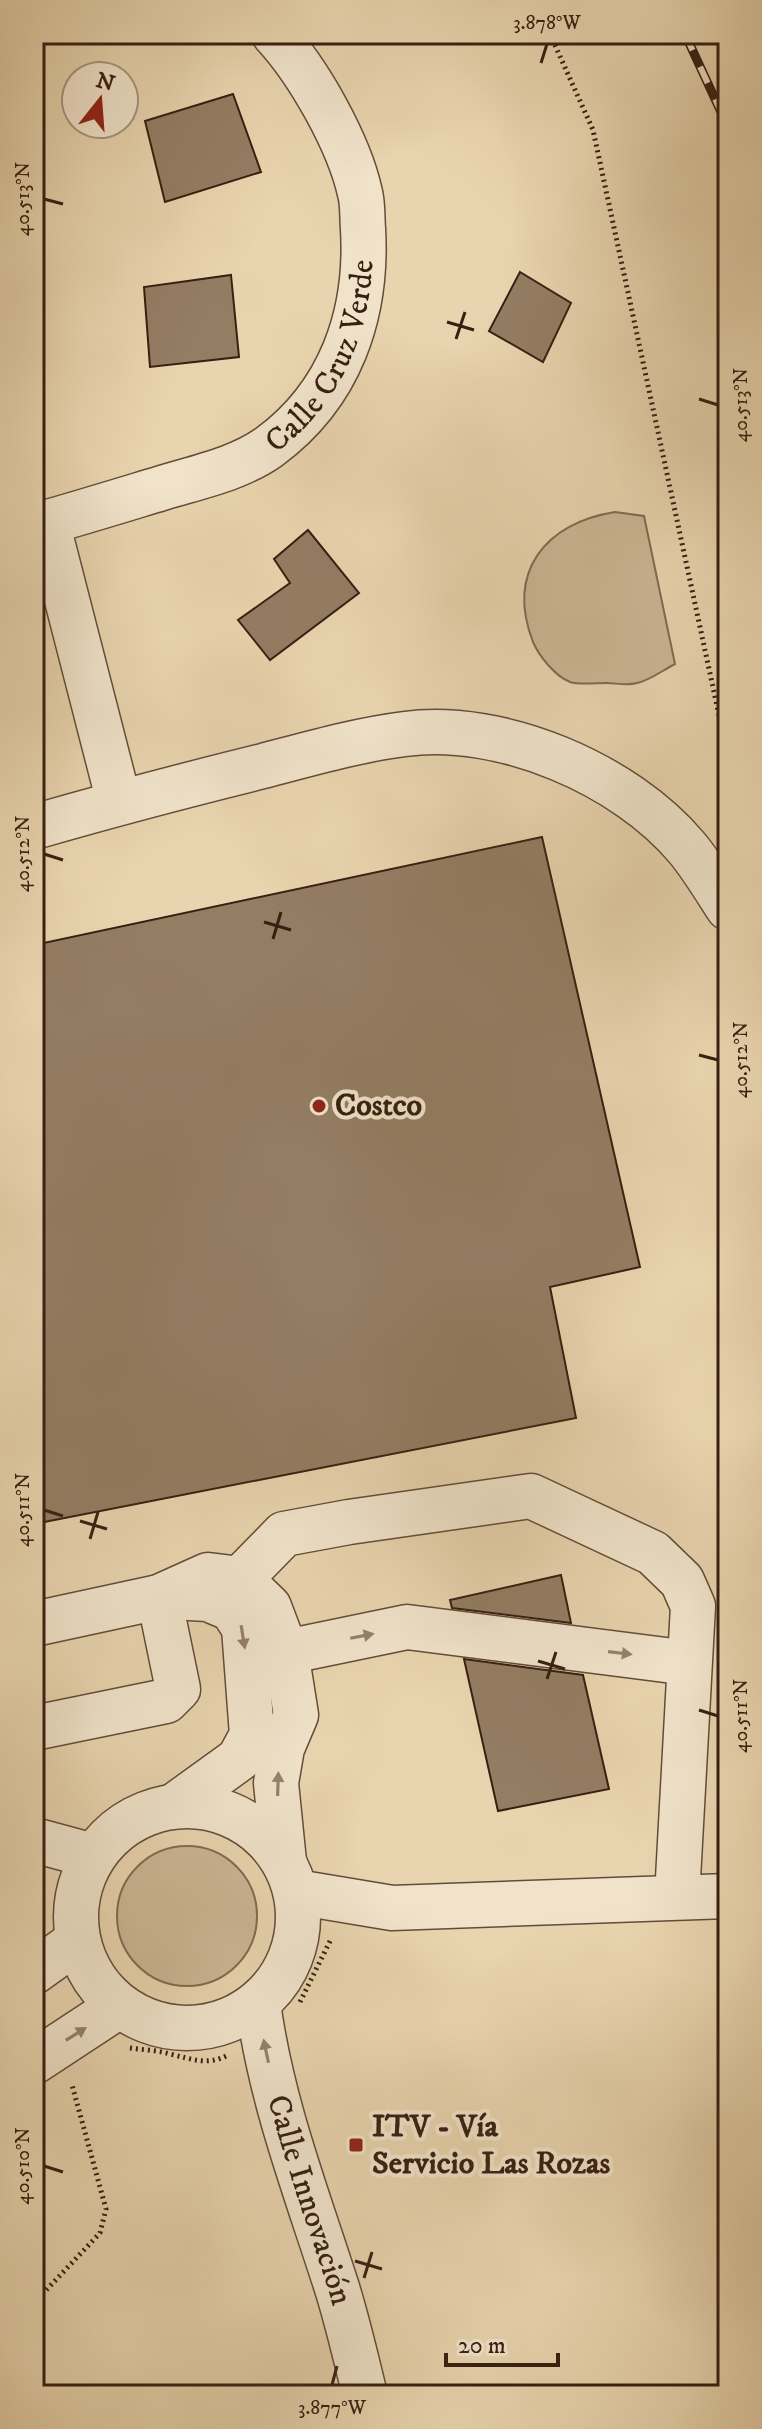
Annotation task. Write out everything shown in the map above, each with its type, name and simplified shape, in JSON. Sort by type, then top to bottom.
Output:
[{"type":"street","name":"Calle Cruz Verde","points":[[41,524],[232,467],[267,449],[305,418],[328,385],[349,342],[359,303],[364,252],[361,194],[343,143],[323,106],[274,34]]},
{"type":"street","points":[[41,524],[119,802]]},
{"type":"street","points":[[34,827],[324,750],[406,734],[457,732],[501,739],[571,765],[606,782],[652,813],[686,847],[728,908]]},
{"type":"street","points":[[240,1579],[284,1534],[531,1496],[653,1553],[682,1581],[693,1606],[677,1897]]},
{"type":"street","points":[[34,1624],[159,1597],[208,1575],[240,1579],[269,1607],[286,1652],[296,1715],[282,1748],[276,1783],[302,1907],[292,1958],[277,1983],[278,2004],[204,2027],[174,2028],[145,2020],[34,2062]]},
{"type":"street","points":[[34,1728],[166,1701],[178,1689],[159,1597]]},
{"type":"street","points":[[159,1597],[208,1599],[232,1609],[244,1628],[252,1735],[239,1759],[174,1806]]},
{"type":"street","points":[[286,1652],[407,1627],[689,1663]]},
{"type":"street","points":[[122,2027],[92,1977],[77,1941],[75,1911],[80,1882],[93,1856],[114,1831],[142,1814],[174,1806],[207,1806],[237,1817],[264,1836],[302,1907]]},
{"type":"street","points":[[34,1840],[93,1856]]},
{"type":"street","points":[[302,1907],[392,1908],[728,1896]]},
{"type":"street","points":[[34,1972],[77,1941]]},
{"type":"street","name":"Calle Innovación","points":[[278,2004],[262,2035],[283,2126],[338,2292],[365,2395]]},
{"type":"path","points":[[550,34],[593,130],[728,757]]},
{"type":"path","points":[[278,2004],[302,1907]]},
{"type":"path","points":[[122,2027],[167,2053],[198,2062],[215,2062],[235,2052]]},
{"type":"path","points":[[34,2303],[100,2233],[106,2209],[72,2082]]},
{"type":"shaded area","points":[[615,512],[644,516],[675,664],[633,684],[570,682],[548,665],[533,642],[526,617],[525,594],[529,573],[538,555],[551,540],[569,527]]},
{"type":"shaded area","points":[[187,1846],[214,1851],[236,1867],[252,1889],[257,1916],[252,1943],[236,1965],[214,1981],[187,1986],[160,1981],[138,1965],[122,1943],[117,1916],[122,1889],[138,1867],[160,1851]]},
{"type":"building","points":[[233,94],[261,172],[165,202],[145,121]]},
{"type":"building","points":[[520,272],[571,303],[543,362],[489,331]]},
{"type":"building","points":[[231,275],[239,357],[150,367],[144,287]]},
{"type":"building","points":[[308,530],[359,593],[270,660],[238,620],[290,583],[274,559]]},
{"type":"building","name":"Costco","points":[[542,837],[640,1267],[550,1287],[576,1418],[34,1524],[34,945]]},
{"type":"building","points":[[561,1575],[571,1623],[452,1608],[450,1600]]},
{"type":"building","points":[[464,1659],[583,1675],[609,1789],[498,1811]]},
{"type":"railway","points":[[685,34],[728,127]]},
{"type":"place","name":"Costco","points":[[319,1106]]},
{"type":"place","name":"ITV - Vía Servicio Las Rozas","points":[[356,2145]]}]
